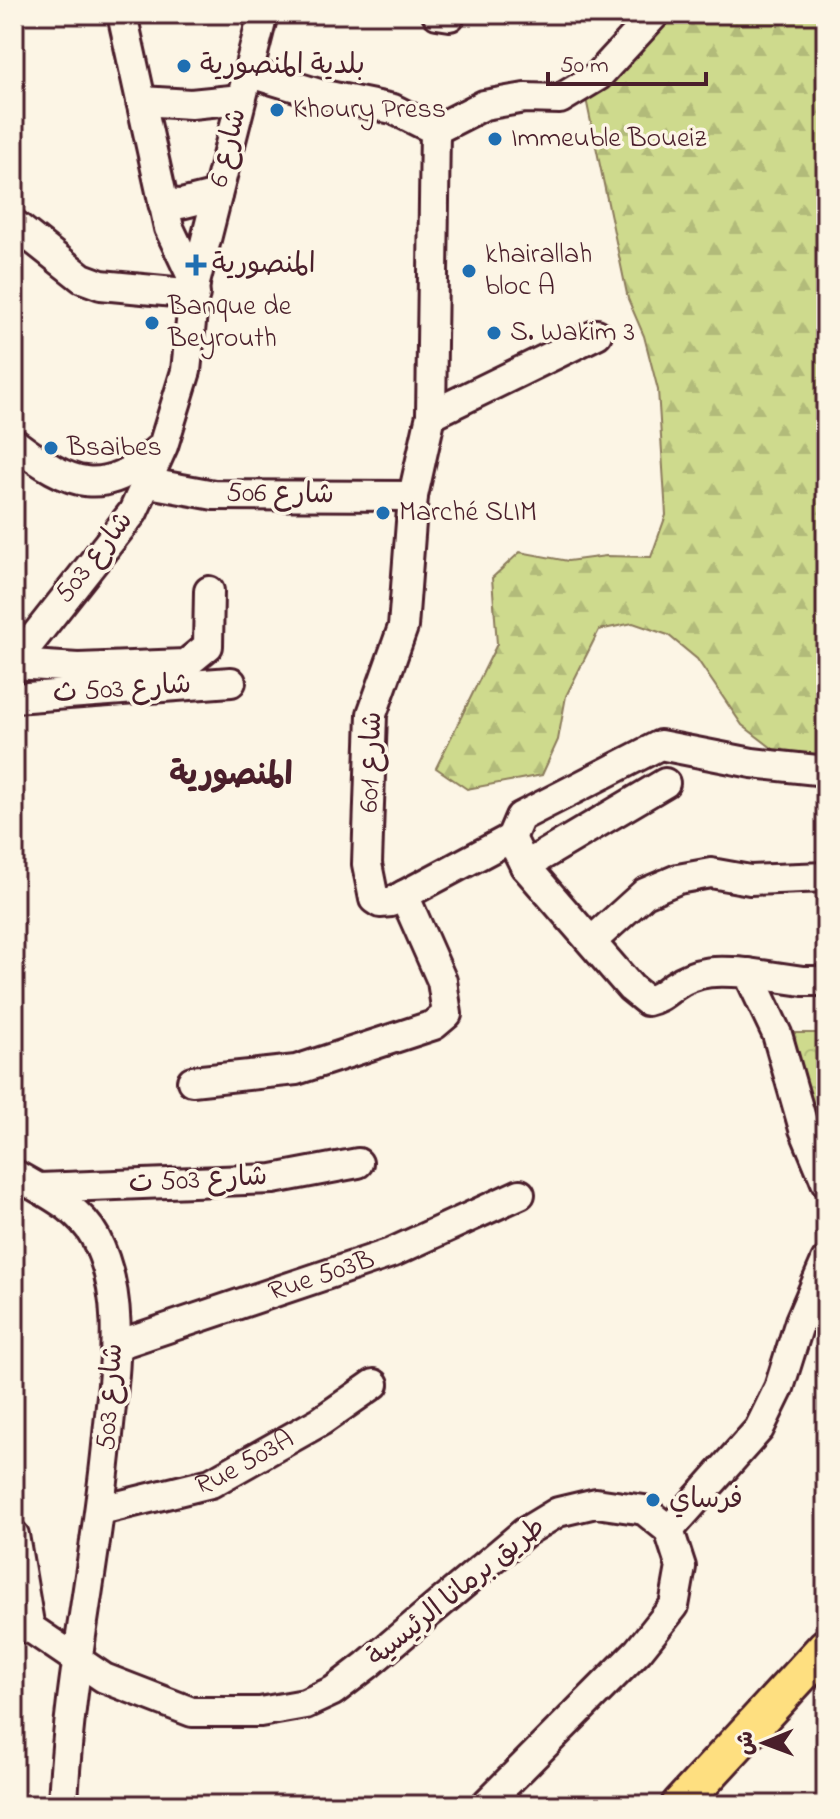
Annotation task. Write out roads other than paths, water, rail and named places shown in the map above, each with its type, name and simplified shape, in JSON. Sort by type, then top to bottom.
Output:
[{"type":"main road","points":[[680,1805],[826,1647]]},
{"type":"street","points":[[14,443],[50,468],[82,481],[105,483],[135,471],[163,446],[186,371],[195,288],[177,251],[163,203],[122,14]]},
{"type":"street","name":"شارع 6","points":[[195,288],[263,14]]},
{"type":"street","points":[[141,101],[191,104],[244,86],[319,94],[393,109],[435,130],[484,105],[525,98],[560,99],[598,76],[655,14]]},
{"type":"street","name":"شارع 601","points":[[404,895],[380,903],[374,899],[368,881],[370,738],[375,698],[398,644],[406,613],[413,496],[431,415],[435,130]]},
{"type":"street","points":[[163,203],[181,204],[217,195]]},
{"type":"street","points":[[14,224],[82,278],[101,285],[195,288]]},
{"type":"street","points":[[431,415],[597,334]]},
{"type":"street","name":"شارع 503","points":[[14,664],[133,512],[149,483],[163,446]]},
{"type":"street","name":"شارع 506","points":[[149,483],[214,495],[413,496]]},
{"type":"street","points":[[14,664],[78,668],[186,664],[208,646],[209,591]]},
{"type":"street","name":"شارع 503 ث","points":[[14,698],[231,682]]},
{"type":"street","points":[[192,1081],[296,1070],[434,1025],[447,1014],[442,981],[404,895],[511,838],[520,817],[660,745],[752,763],[826,771]]},
{"type":"street","points":[[525,866],[665,783]]},
{"type":"street","points":[[511,838],[525,866],[631,988],[647,1001],[659,998],[696,974],[713,970],[826,981]]},
{"type":"street","points":[[592,941],[645,893],[678,879],[711,873],[750,880],[826,877]]},
{"type":"street","points":[[748,973],[777,1034],[804,1129],[826,1182]]},
{"type":"street","name":"شارع 503 ت","points":[[26,1181],[273,1179],[358,1163]]},
{"type":"street","name":"شارع 503","points":[[26,1181],[62,1201],[94,1236],[113,1300],[117,1345],[101,1510],[79,1662],[63,1805]]},
{"type":"street","name":"Rue 503B","points":[[117,1345],[391,1253],[520,1194]]},
{"type":"street","points":[[485,1805],[638,1651],[674,1606],[681,1567],[669,1530],[759,1429],[779,1388],[800,1321],[826,1261]]},
{"type":"street","name":"Rue 503A","points":[[101,1510],[211,1483],[321,1421],[374,1384]]},
{"type":"street","name":"طريق برمانا الرئيسية","points":[[22,1623],[104,1678],[192,1712],[260,1712],[305,1704],[333,1691],[525,1532],[558,1512],[596,1503],[644,1510],[669,1530]]},
{"type":"street","points":[[14,1535],[22,1623]]},
{"type":"place","name":"بلدية المنصورية","points":[[184,66]]},
{"type":"place","name":"Khoury Press","points":[[277,110]]},
{"type":"place","name":"Immeuble Boueiz","points":[[495,139]]},
{"type":"place","name":"المنصورية","points":[[196,265]]},
{"type":"place","name":"khairallah bloc A","points":[[469,271]]},
{"type":"place","name":"Banque de Beyrouth","points":[[152,323]]},
{"type":"place","name":"S. Wakim 3","points":[[494,333]]},
{"type":"place","name":"Bsaibes","points":[[51,448]]},
{"type":"place","name":"Marché SLIM","points":[[383,513]]},
{"type":"place","name":"فرساي","points":[[653,1500]]},
{"type":"district","name":"المنصورية","points":[[231,776]]}]
